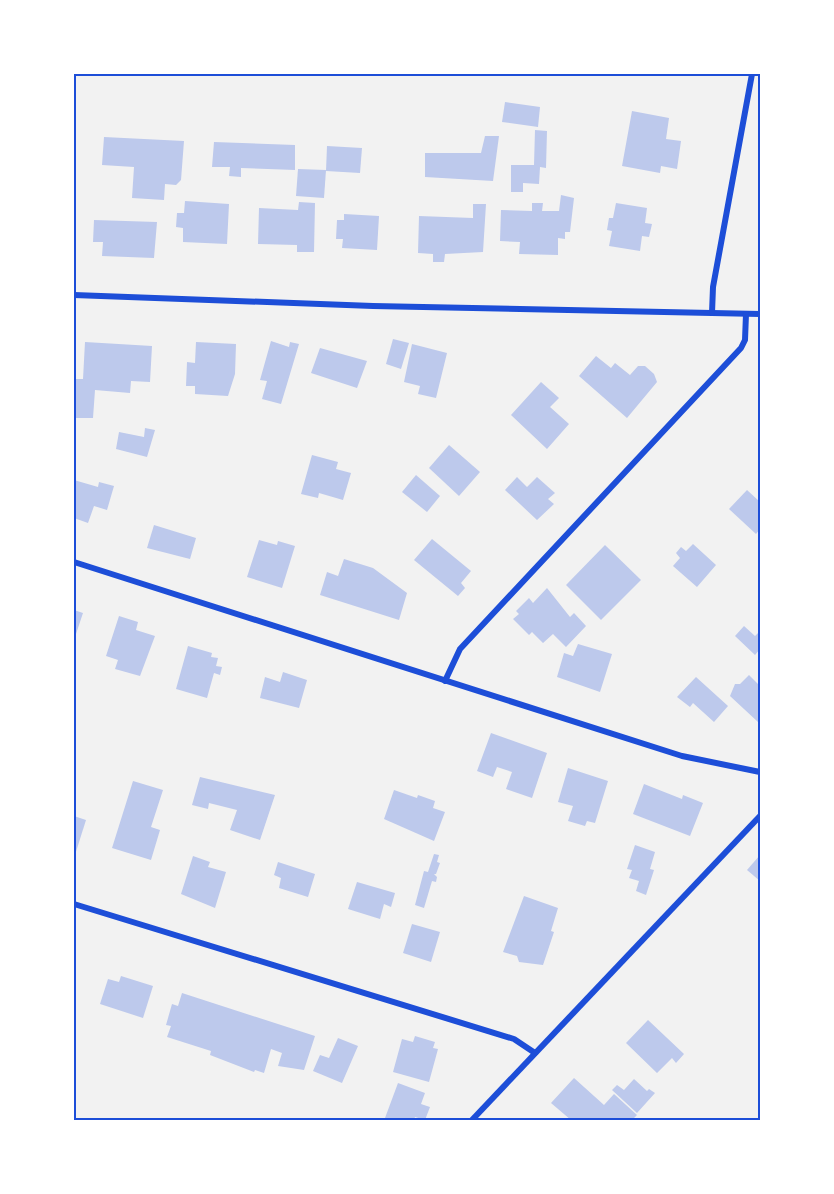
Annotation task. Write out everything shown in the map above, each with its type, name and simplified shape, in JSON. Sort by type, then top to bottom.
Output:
[{"type":"street","points":[[712,313],[713,287],[752,74]]},
{"type":"street","points":[[74,295],[373,306],[760,314]]},
{"type":"street","points":[[445,681],[460,648],[741,348],[745,340],[746,314]]},
{"type":"street","points":[[74,562],[682,756],[760,772]]},
{"type":"street","points":[[472,1120],[687,897],[760,816]]},
{"type":"street","points":[[74,904],[514,1039],[535,1053]]},
{"type":"building","points":[[505,102],[540,107],[538,127],[502,122]]},
{"type":"building","points":[[632,111],[669,118],[666,139],[681,141],[677,169],[661,166],[660,173],[622,166]]},
{"type":"building","points":[[535,130],[547,131],[546,168],[540,167],[539,184],[523,183],[523,192],[511,192],[511,165],[534,165]]},
{"type":"building","points":[[485,136],[499,136],[493,181],[425,177],[425,153],[481,153]]},
{"type":"building","points":[[104,137],[184,141],[181,180],[176,185],[165,184],[164,200],[132,198],[134,167],[102,165]]},
{"type":"building","points":[[214,142],[295,145],[295,170],[241,168],[241,177],[229,176],[230,167],[212,167]]},
{"type":"building","points":[[327,146],[362,148],[360,173],[326,171]]},
{"type":"building","points":[[298,169],[326,170],[324,198],[296,196]]},
{"type":"building","points":[[561,195],[574,198],[570,232],[565,232],[565,239],[558,238],[558,255],[519,254],[520,242],[500,241],[501,210],[532,211],[532,203],[543,203],[542,211],[559,211]]},
{"type":"building","points":[[185,201],[229,204],[227,244],[183,242],[183,228],[176,227],[177,213],[184,213]]},
{"type":"building","points":[[299,202],[315,203],[314,252],[297,252],[297,245],[258,244],[259,208],[298,210]]},
{"type":"building","points":[[616,203],[647,208],[645,223],[652,224],[649,237],[642,236],[640,251],[609,246],[612,231],[607,230],[609,218],[613,218]]},
{"type":"building","points":[[473,204],[486,204],[483,252],[445,254],[444,262],[433,262],[433,254],[418,253],[419,216],[473,218]]},
{"type":"building","points":[[344,214],[379,216],[377,250],[342,248],[343,239],[336,239],[337,220],[344,220]]},
{"type":"building","points":[[94,220],[157,222],[154,258],[102,256],[103,242],[93,242]]},
{"type":"building","points":[[393,339],[409,343],[401,369],[386,364]]},
{"type":"building","points":[[271,341],[289,347],[290,342],[299,344],[281,404],[262,399],[267,381],[260,380]]},
{"type":"building","points":[[85,342],[152,346],[150,382],[131,381],[130,393],[95,390],[93,418],[74,418],[74,379],[83,379]]},
{"type":"building","points":[[196,342],[236,344],[235,374],[228,396],[195,394],[195,386],[186,386],[187,362],[195,363]]},
{"type":"building","points":[[412,344],[447,353],[436,398],[418,394],[420,386],[404,382]]},
{"type":"building","points":[[320,348],[367,361],[357,388],[311,373]]},
{"type":"building","points":[[596,356],[611,368],[615,363],[630,375],[638,366],[645,366],[654,374],[657,382],[627,418],[579,376]]},
{"type":"building","points":[[541,382],[559,398],[550,407],[569,424],[547,449],[511,415]]},
{"type":"building","points":[[145,428],[155,430],[147,457],[116,449],[119,432],[144,437]]},
{"type":"building","points":[[449,445],[480,472],[459,496],[429,468]]},
{"type":"building","points":[[312,455],[338,462],[336,469],[351,473],[343,500],[319,493],[318,498],[301,494]]},
{"type":"building","points":[[416,475],[440,496],[427,512],[402,492]]},
{"type":"building","points":[[517,477],[527,487],[537,477],[555,493],[548,499],[554,504],[537,520],[505,490]]},
{"type":"building","points":[[74,480],[98,487],[99,482],[114,486],[107,510],[94,506],[88,523],[74,518]]},
{"type":"building","points":[[747,490],[760,502],[760,529],[756,534],[729,509]]},
{"type":"building","points":[[154,525],[196,538],[190,559],[147,548]]},
{"type":"building","points":[[432,539],[471,571],[461,583],[465,588],[458,596],[414,560]]},
{"type":"building","points":[[259,540],[277,545],[278,541],[295,546],[282,588],[247,577]]},
{"type":"building","points":[[693,544],[716,565],[697,587],[673,566],[680,558],[676,553],[681,547],[686,551]]},
{"type":"building","points":[[605,545],[641,580],[601,620],[566,585]]},
{"type":"building","points":[[344,559],[373,568],[407,593],[399,620],[320,595],[327,572],[338,576]]},
{"type":"building","points":[[547,588],[570,617],[574,613],[586,626],[566,647],[553,634],[543,643],[532,632],[529,635],[513,619],[519,614],[516,611],[529,598],[533,603]]},
{"type":"building","points":[[74,610],[83,613],[74,640]]},
{"type":"building","points":[[119,616],[138,622],[136,630],[155,636],[140,676],[115,669],[118,660],[106,656]]},
{"type":"building","points":[[744,626],[755,636],[760,631],[760,649],[755,655],[735,636]]},
{"type":"building","points":[[578,644],[612,654],[600,692],[557,677],[564,653],[573,656]]},
{"type":"building","points":[[188,646],[212,653],[211,657],[218,658],[216,666],[222,667],[220,675],[214,673],[207,698],[176,689]]},
{"type":"building","points":[[283,672],[307,680],[299,708],[260,698],[265,677],[280,682]]},
{"type":"building","points":[[749,675],[760,686],[758,722],[730,696],[735,684],[740,684]]},
{"type":"building","points":[[696,677],[728,706],[714,722],[693,703],[690,707],[677,697]]},
{"type":"building","points":[[491,733],[547,753],[532,798],[506,789],[512,772],[497,767],[493,777],[477,771]]},
{"type":"building","points":[[568,768],[608,781],[595,823],[587,821],[585,826],[568,821],[573,806],[558,802]]},
{"type":"building","points":[[200,777],[275,795],[260,840],[230,830],[237,810],[209,803],[208,809],[192,805]]},
{"type":"building","points":[[133,781],[163,790],[151,827],[160,830],[151,860],[112,848]]},
{"type":"building","points":[[644,784],[682,799],[683,795],[703,803],[690,836],[633,814]]},
{"type":"building","points":[[394,790],[435,801],[433,808],[445,812],[434,841],[384,819]]},
{"type":"building","points":[[74,816],[86,820],[74,858]]},
{"type":"building","points":[[635,845],[655,852],[650,869],[654,870],[646,895],[636,891],[639,881],[629,878],[632,870],[627,869]]},
{"type":"building","points":[[434,854],[439,855],[437,862],[440,863],[434,874],[437,877],[436,882],[432,881],[424,908],[415,905],[424,871],[428,872]]},
{"type":"building","points":[[760,855],[760,881],[747,870]]},
{"type":"building","points":[[193,856],[210,862],[208,867],[226,872],[215,908],[181,894]]},
{"type":"building","points":[[278,862],[315,874],[308,897],[279,888],[281,878],[274,875]]},
{"type":"building","points":[[357,882],[395,893],[391,907],[384,904],[380,919],[348,909]]},
{"type":"building","points":[[524,896],[558,908],[551,931],[554,932],[543,965],[519,962],[517,956],[503,952]]},
{"type":"building","points":[[412,924],[440,932],[431,962],[403,953]]},
{"type":"building","points":[[121,976],[153,986],[143,1018],[100,1004],[108,979],[119,982]]},
{"type":"building","points":[[182,993],[315,1036],[304,1070],[278,1066],[282,1053],[271,1049],[264,1073],[255,1070],[254,1072],[210,1055],[211,1051],[167,1037],[171,1026],[166,1025],[172,1004],[178,1006]]},
{"type":"building","points":[[648,1020],[684,1054],[676,1063],[672,1058],[657,1073],[626,1043]]},
{"type":"building","points":[[415,1036],[435,1042],[433,1048],[438,1049],[429,1082],[393,1072],[402,1039],[413,1042]]},
{"type":"building","points":[[338,1038],[358,1046],[342,1083],[313,1071],[320,1055],[329,1058]]},
{"type":"building","points":[[574,1078],[604,1105],[614,1094],[637,1115],[632,1120],[571,1120],[551,1103]]},
{"type":"building","points":[[634,1079],[647,1091],[649,1089],[655,1093],[637,1113],[612,1090],[617,1085],[624,1090]]},
{"type":"building","points":[[398,1083],[425,1093],[421,1104],[430,1107],[425,1120],[415,1117],[414,1120],[385,1118]]}]
